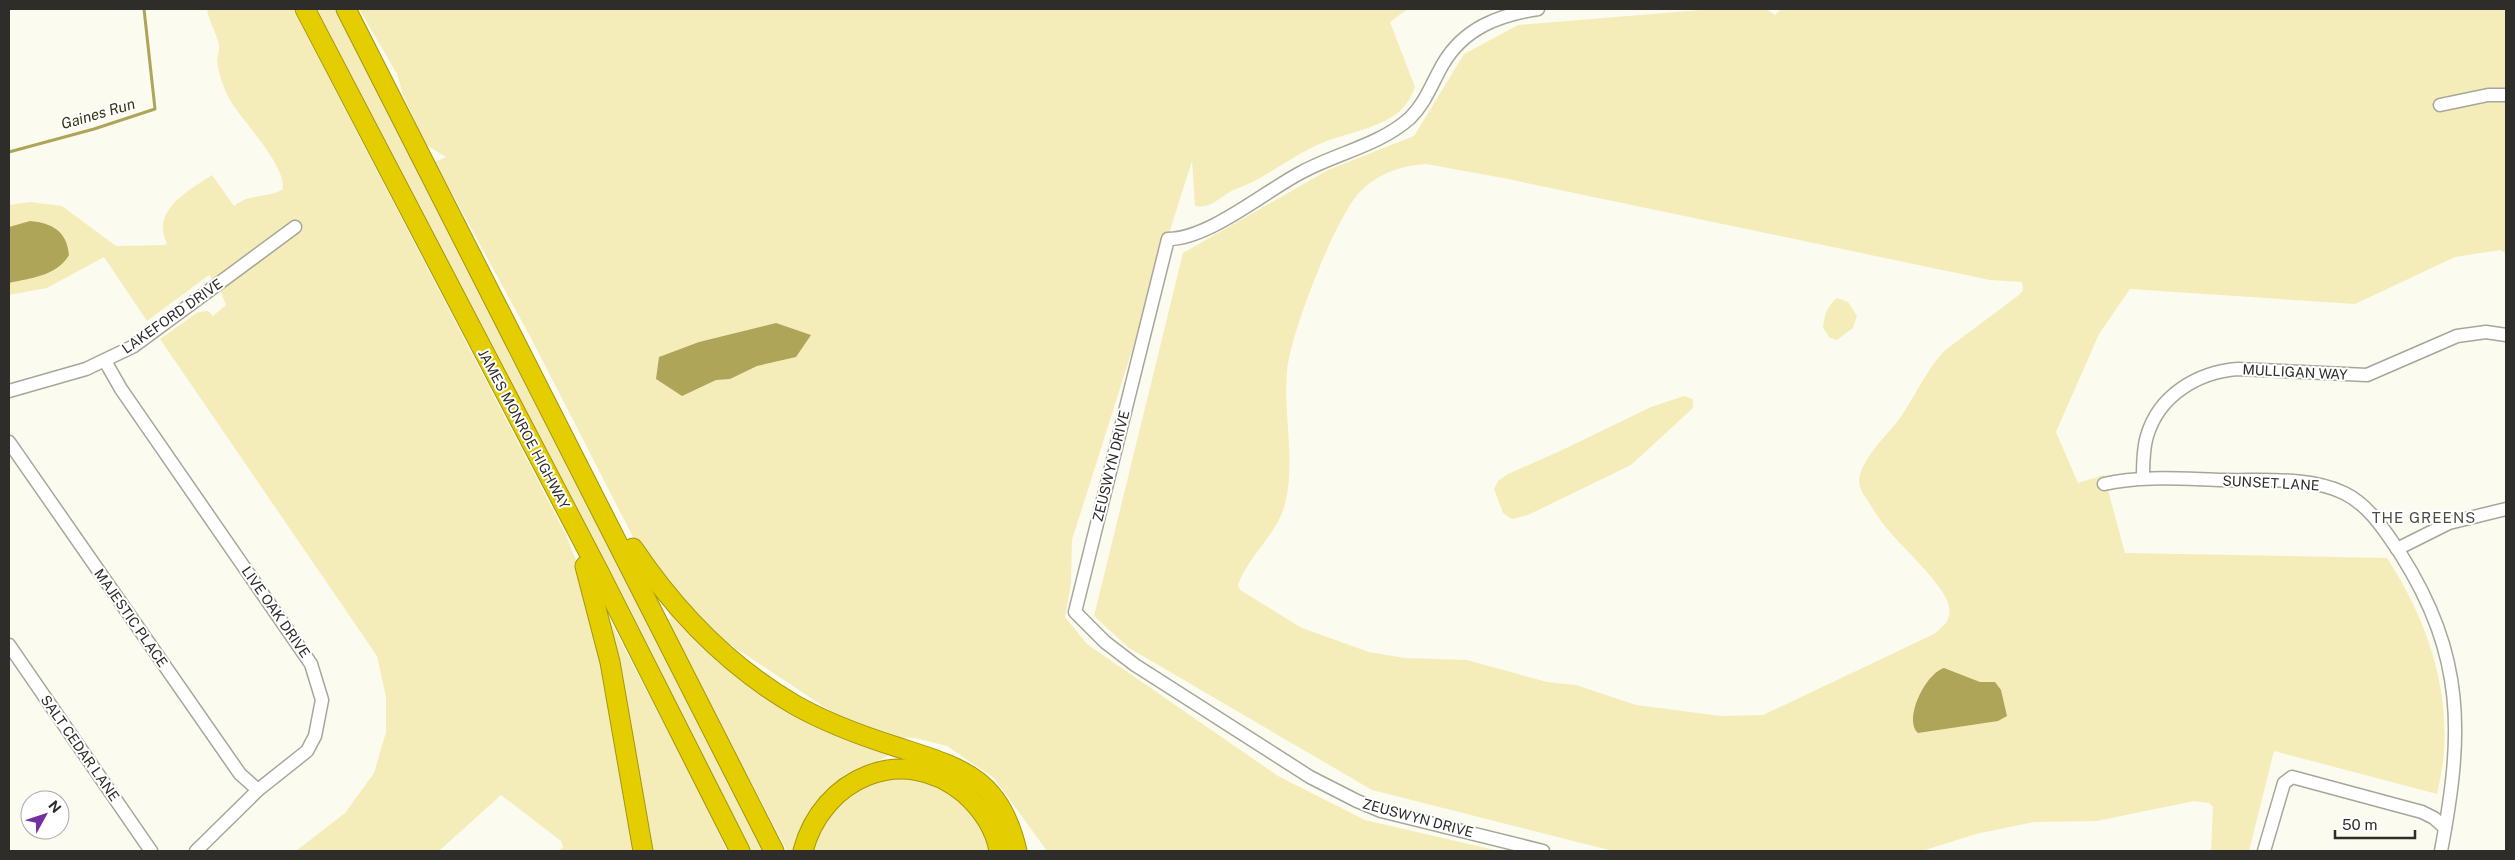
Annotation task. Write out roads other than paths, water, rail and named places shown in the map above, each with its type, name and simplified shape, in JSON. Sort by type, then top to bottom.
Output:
[{"type":"highway","name":"JAMES MONROE HIGHWAY","points":[[305,9],[557,493],[740,851]]},
{"type":"highway","points":[[346,9],[774,851]]},
{"type":"highway","points":[[585,478],[652,576],[686,618],[709,641],[766,686],[804,709],[867,737],[942,761],[974,777],[986,789],[1004,814],[1014,836],[1017,851]]},
{"type":"highway","points":[[557,493],[589,576],[600,616],[628,758],[643,851]]},
{"type":"highway","points":[[803,851],[814,823],[834,797],[862,777],[883,770],[896,769],[935,776],[956,787],[983,813],[991,826],[999,851]]},
{"type":"street","name":"ZEUSWYN DRIVE","points":[[1538,9],[1506,16],[1479,27],[1466,35],[1443,64],[1424,101],[1408,119],[1394,130],[1299,173],[1250,204],[1198,232],[1179,239],[1168,239],[1075,612],[1105,642],[1135,665],[1328,787],[1381,810],[1543,851]]},
{"type":"street","points":[[2440,105],[2488,96],[2506,95]]},
{"type":"street","name":"LAKEFORD DRIVE","points":[[9,391],[86,369],[105,361],[144,339],[295,227]]},
{"type":"street","name":"MULLIGAN WAY","points":[[2143,478],[2146,441],[2156,417],[2179,390],[2203,376],[2221,370],[2238,369],[2367,375],[2457,336],[2486,332],[2506,335]]},
{"type":"street","name":"LIVE OAK DRIVE","points":[[105,361],[121,389],[311,664],[318,681],[322,700],[316,736],[307,751],[258,790],[196,851]]},
{"type":"street","name":"MAJESTIC PLACE","points":[[9,442],[240,774],[258,790]]},
{"type":"street","name":"SUNSET LANE","points":[[2104,484],[2143,478],[2291,482],[2328,487],[2344,493],[2360,503],[2397,549],[2422,590],[2434,618],[2447,658],[2455,700],[2456,743],[2441,851]]},
{"type":"street","points":[[2397,549],[2449,523],[2506,509]]},
{"type":"street","name":"SALT CEDAR LANE","points":[[9,645],[152,851]]},
{"type":"street","points":[[2264,851],[2284,783],[2292,777],[2422,812],[2434,818],[2445,828]]},
{"type":"waterway","name":"Gaines Run","points":[[9,152],[94,129],[155,109],[144,9]]},
{"type":"district","name":"THE GREENS","points":[[2424,518]]}]
